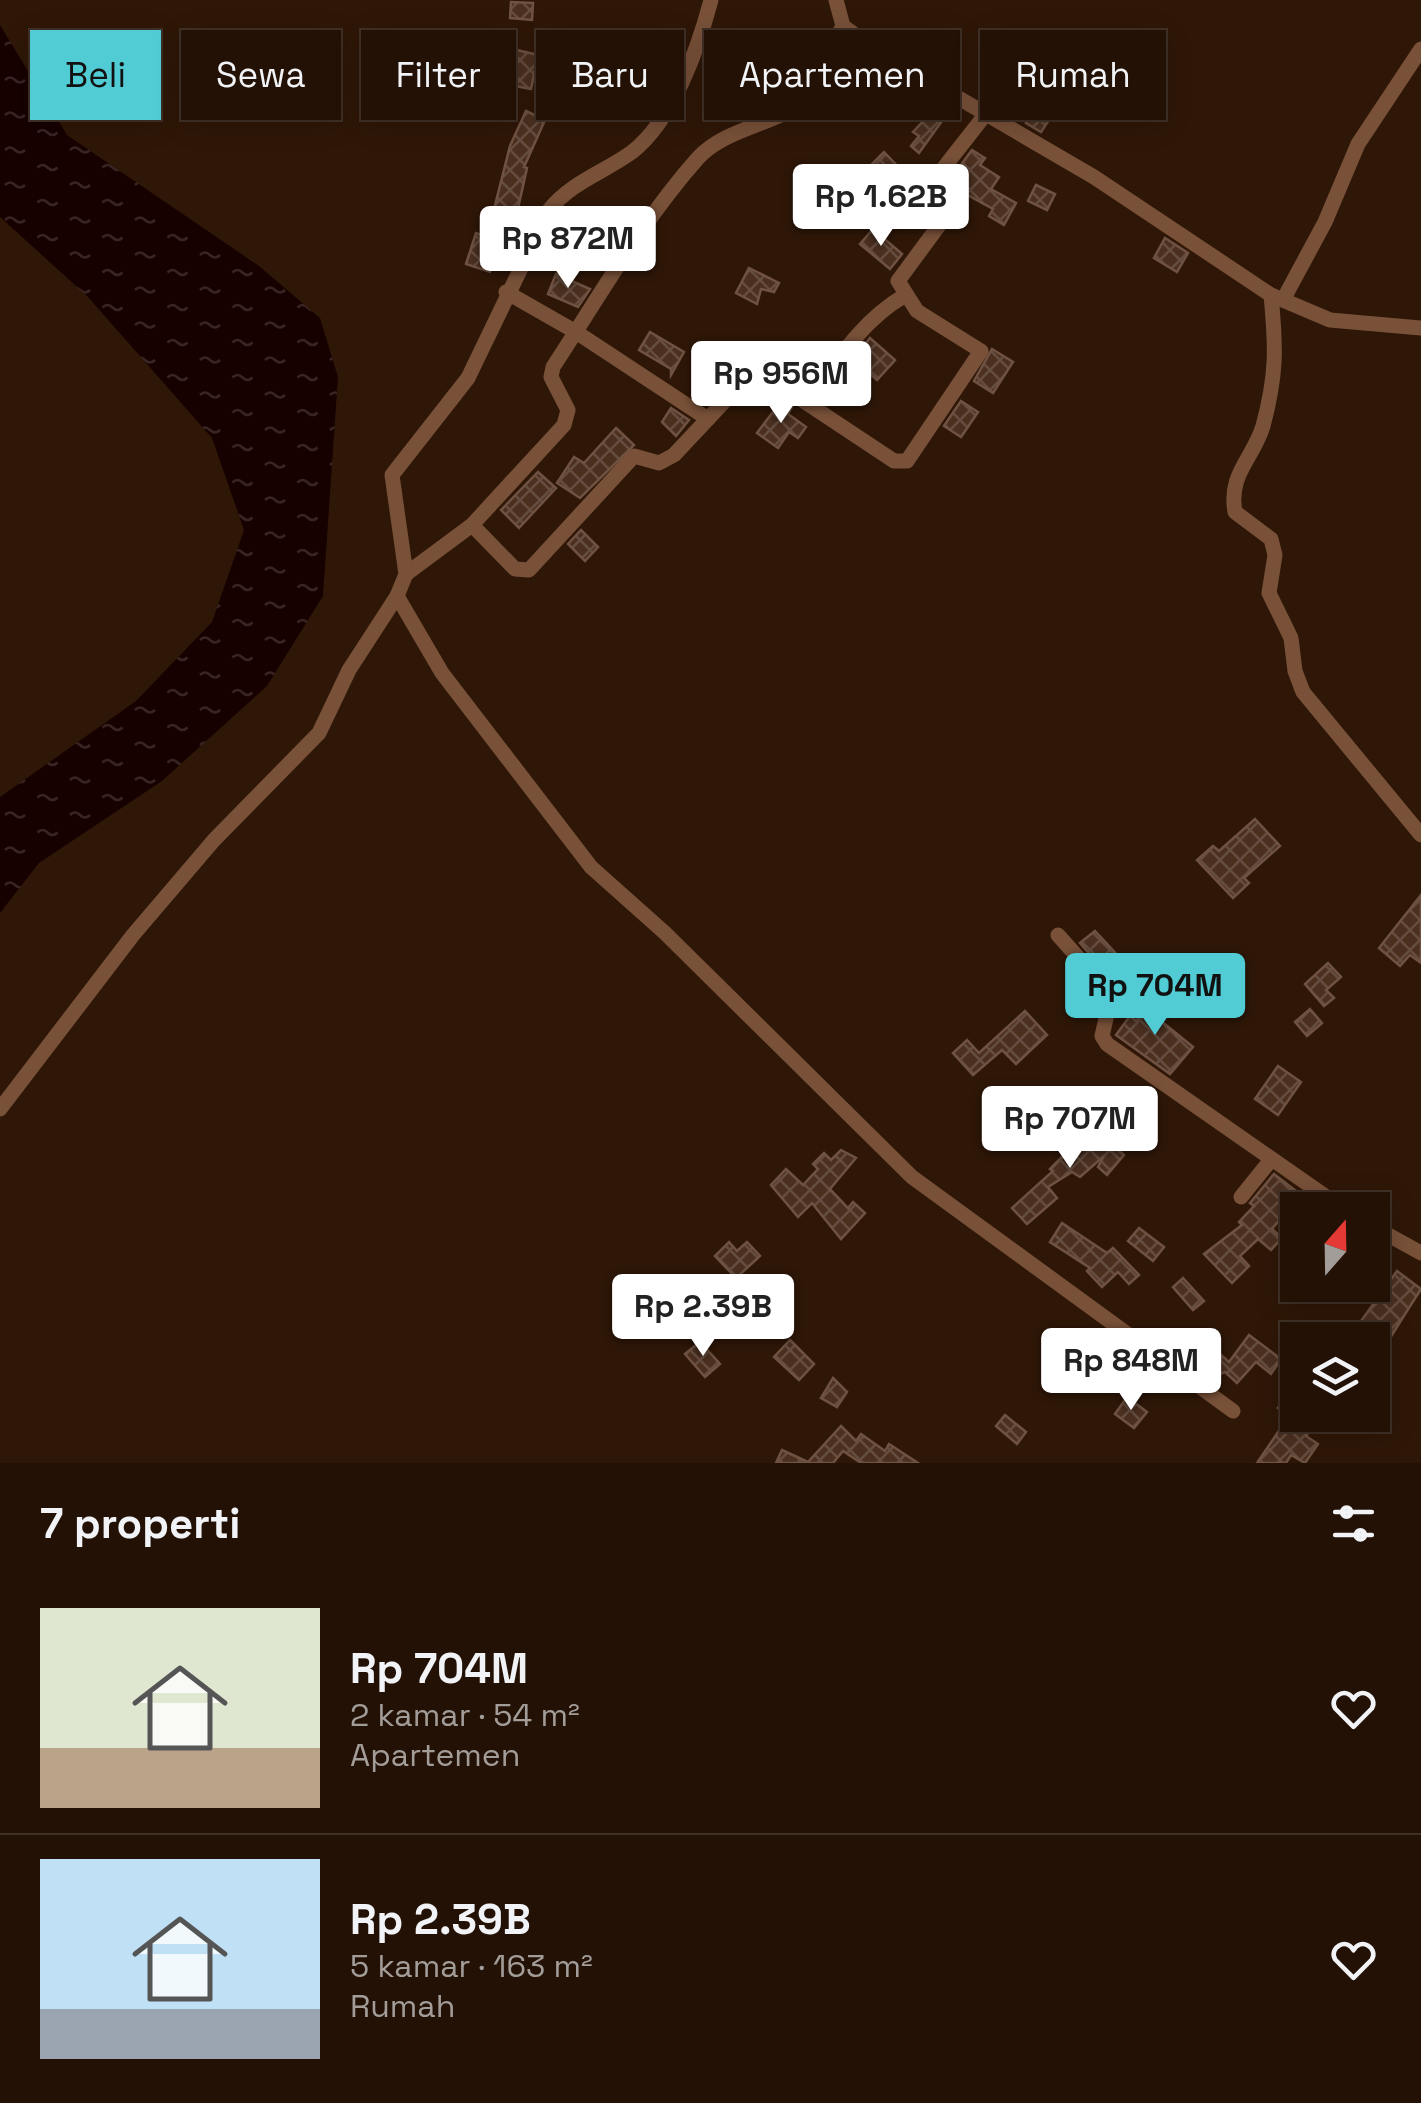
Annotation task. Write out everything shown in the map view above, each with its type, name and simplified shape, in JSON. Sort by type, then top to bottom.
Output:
[{"type":"street","points":[[0,1109],[202,854],[319,733],[349,670],[397,596],[406,574],[392,475],[468,378],[506,292],[549,210],[566,190],[625,156],[653,130],[677,88],[711,0]]},
{"type":"street","points":[[406,574],[472,525],[568,419],[552,372],[698,159],[726,134],[788,110],[816,89],[842,26],[836,0]]},
{"type":"street","points":[[842,26],[980,112]]},
{"type":"street","points":[[1421,49],[1358,144],[1326,222],[1277,297],[1278,363],[1259,436],[1235,477],[1235,512],[1272,539],[1269,594],[1291,638],[1304,692],[1421,835]]},
{"type":"street","points":[[472,525],[515,569],[530,570],[634,456],[664,461],[750,374],[768,378],[894,461],[912,456],[981,352],[917,310],[904,296],[900,277],[951,209],[952,196],[941,183],[942,170],[981,120]]},
{"type":"street","points":[[994,120],[1094,177],[1277,297],[1330,320],[1421,328]]},
{"type":"street","points":[[506,292],[576,332],[708,419]]},
{"type":"street","points":[[807,402],[849,345],[879,314],[904,296]]},
{"type":"street","points":[[397,596],[442,673],[591,867],[665,933],[912,1177],[1233,1411]]},
{"type":"street","points":[[1058,936],[1105,988],[1107,1014],[1102,1036],[1107,1044],[1317,1192]]},
{"type":"street","points":[[1241,1196],[1270,1161]]},
{"type":"street","points":[[1390,1236],[1421,1253]]},
{"type":"water","points":[[0,25],[30,74],[30,120],[58,120],[67,135],[259,266],[320,318],[338,377],[323,596],[267,686],[162,781],[39,863],[0,913],[0,797],[136,701],[212,622],[244,530],[212,438],[87,296],[0,217]]},
{"type":"building","points":[[511,2],[533,3],[532,20],[510,18]]},
{"type":"building","points":[[517,50],[536,55],[531,89],[516,86]]},
{"type":"building","points":[[526,111],[536,116],[536,120],[545,120],[524,167],[527,168],[506,262],[495,258],[490,272],[466,264],[476,233],[487,237],[510,146]]},
{"type":"building","points":[[924,120],[943,120],[919,153],[911,146],[919,136],[913,132]]},
{"type":"building","points":[[1028,120],[1049,120],[1041,132],[1026,123]]},
{"type":"building","points":[[972,150],[985,158],[980,165],[999,177],[991,189],[1016,203],[1004,225],[989,216],[993,209],[962,192],[952,177]]},
{"type":"building","points":[[884,152],[905,174],[894,185],[885,176],[876,185],[863,173]]},
{"type":"building","points":[[1036,185],[1055,194],[1047,210],[1028,201]]},
{"type":"building","points":[[873,229],[902,254],[890,269],[860,244]]},
{"type":"building","points":[[1165,238],[1188,253],[1177,272],[1154,258]]},
{"type":"building","points":[[749,268],[779,283],[774,292],[761,289],[757,304],[736,293]]},
{"type":"building","points":[[556,274],[590,289],[578,307],[548,294]]},
{"type":"building","points":[[650,332],[684,352],[671,375],[671,369],[639,350]]},
{"type":"building","points":[[870,338],[895,360],[877,380],[853,359]]},
{"type":"building","points":[[992,349],[1013,362],[993,393],[974,381]]},
{"type":"building","points":[[707,356],[726,369],[713,388],[694,375]]},
{"type":"building","points":[[782,400],[792,407],[788,414],[806,427],[798,438],[789,432],[778,448],[757,433]]},
{"type":"building","points":[[961,401],[978,412],[961,437],[944,426]]},
{"type":"building","points":[[671,408],[689,420],[676,436],[662,422]]},
{"type":"building","points":[[616,428],[634,445],[580,498],[557,483],[574,457],[584,463]]},
{"type":"building","points":[[538,472],[556,488],[519,528],[501,510]]},
{"type":"building","points":[[581,530],[598,547],[585,561],[568,544]]},
{"type":"building","points":[[1255,819],[1280,846],[1244,878],[1249,883],[1233,898],[1197,860],[1213,846],[1219,851]]},
{"type":"building","points":[[1421,895],[1421,963],[1410,955],[1400,966],[1379,948]]},
{"type":"building","points":[[1095,931],[1122,960],[1107,974],[1080,943]]},
{"type":"building","points":[[1328,963],[1341,977],[1326,990],[1334,998],[1324,1006],[1305,984]]},
{"type":"building","points":[[1155,1000],[1169,1013],[1161,1021],[1193,1047],[1170,1074],[1116,1035],[1130,1016],[1136,1021]]},
{"type":"building","points":[[1310,1009],[1322,1023],[1307,1036],[1295,1022]]},
{"type":"building","points":[[1025,1011],[1047,1035],[1016,1064],[1002,1050],[973,1075],[953,1053],[967,1040],[979,1053]]},
{"type":"building","points":[[1278,1066],[1301,1082],[1278,1115],[1255,1099]]},
{"type":"building","points":[[1091,1127],[1124,1155],[1107,1175],[1098,1167],[1104,1156],[1080,1177],[1072,1172],[1048,1187],[1057,1198],[1027,1224],[1012,1208],[1053,1171],[1050,1169]]},
{"type":"building","points":[[841,1150],[856,1158],[830,1189],[848,1208],[853,1202],[865,1213],[841,1239],[812,1203],[798,1217],[771,1185],[786,1169],[803,1185],[818,1169],[813,1164],[824,1153],[831,1160]]},
{"type":"building","points":[[1274,1174],[1297,1192],[1280,1192],[1280,1220],[1272,1229],[1280,1240],[1271,1250],[1258,1239],[1240,1256],[1249,1266],[1232,1283],[1204,1254],[1242,1225],[1239,1222],[1254,1206],[1250,1203]]},
{"type":"building","points":[[1062,1223],[1107,1253],[1113,1248],[1139,1275],[1129,1284],[1118,1272],[1102,1287],[1087,1271],[1090,1268],[1050,1242]]},
{"type":"building","points":[[1139,1228],[1164,1247],[1153,1261],[1128,1241]]},
{"type":"building","points":[[729,1242],[737,1251],[747,1242],[760,1256],[736,1278],[715,1256]]},
{"type":"building","points":[[1397,1271],[1421,1289],[1390,1338],[1390,1322],[1361,1321],[1375,1302],[1390,1302],[1390,1281]]},
{"type":"building","points":[[1183,1278],[1204,1301],[1193,1310],[1173,1287]]},
{"type":"building","points":[[1249,1335],[1280,1358],[1271,1374],[1256,1362],[1237,1383],[1225,1372],[1217,1375],[1200,1360],[1212,1347],[1229,1362]]},
{"type":"building","points":[[790,1340],[814,1364],[799,1380],[774,1357]]},
{"type":"building","points":[[700,1342],[720,1364],[705,1377],[685,1354]]},
{"type":"building","points":[[833,1378],[847,1392],[837,1407],[821,1398]]},
{"type":"building","points":[[1127,1397],[1147,1412],[1134,1428],[1115,1414]]},
{"type":"building","points":[[1005,1415],[1026,1432],[1017,1444],[996,1426]]},
{"type":"building","points":[[841,1426],[856,1441],[861,1434],[885,1451],[889,1444],[918,1463],[861,1463],[843,1451],[833,1463],[776,1463],[782,1450],[808,1462]]},
{"type":"building","points":[[1280,1429],[1309,1432],[1306,1436],[1318,1444],[1305,1463],[1291,1455],[1286,1463],[1257,1463]]}]
